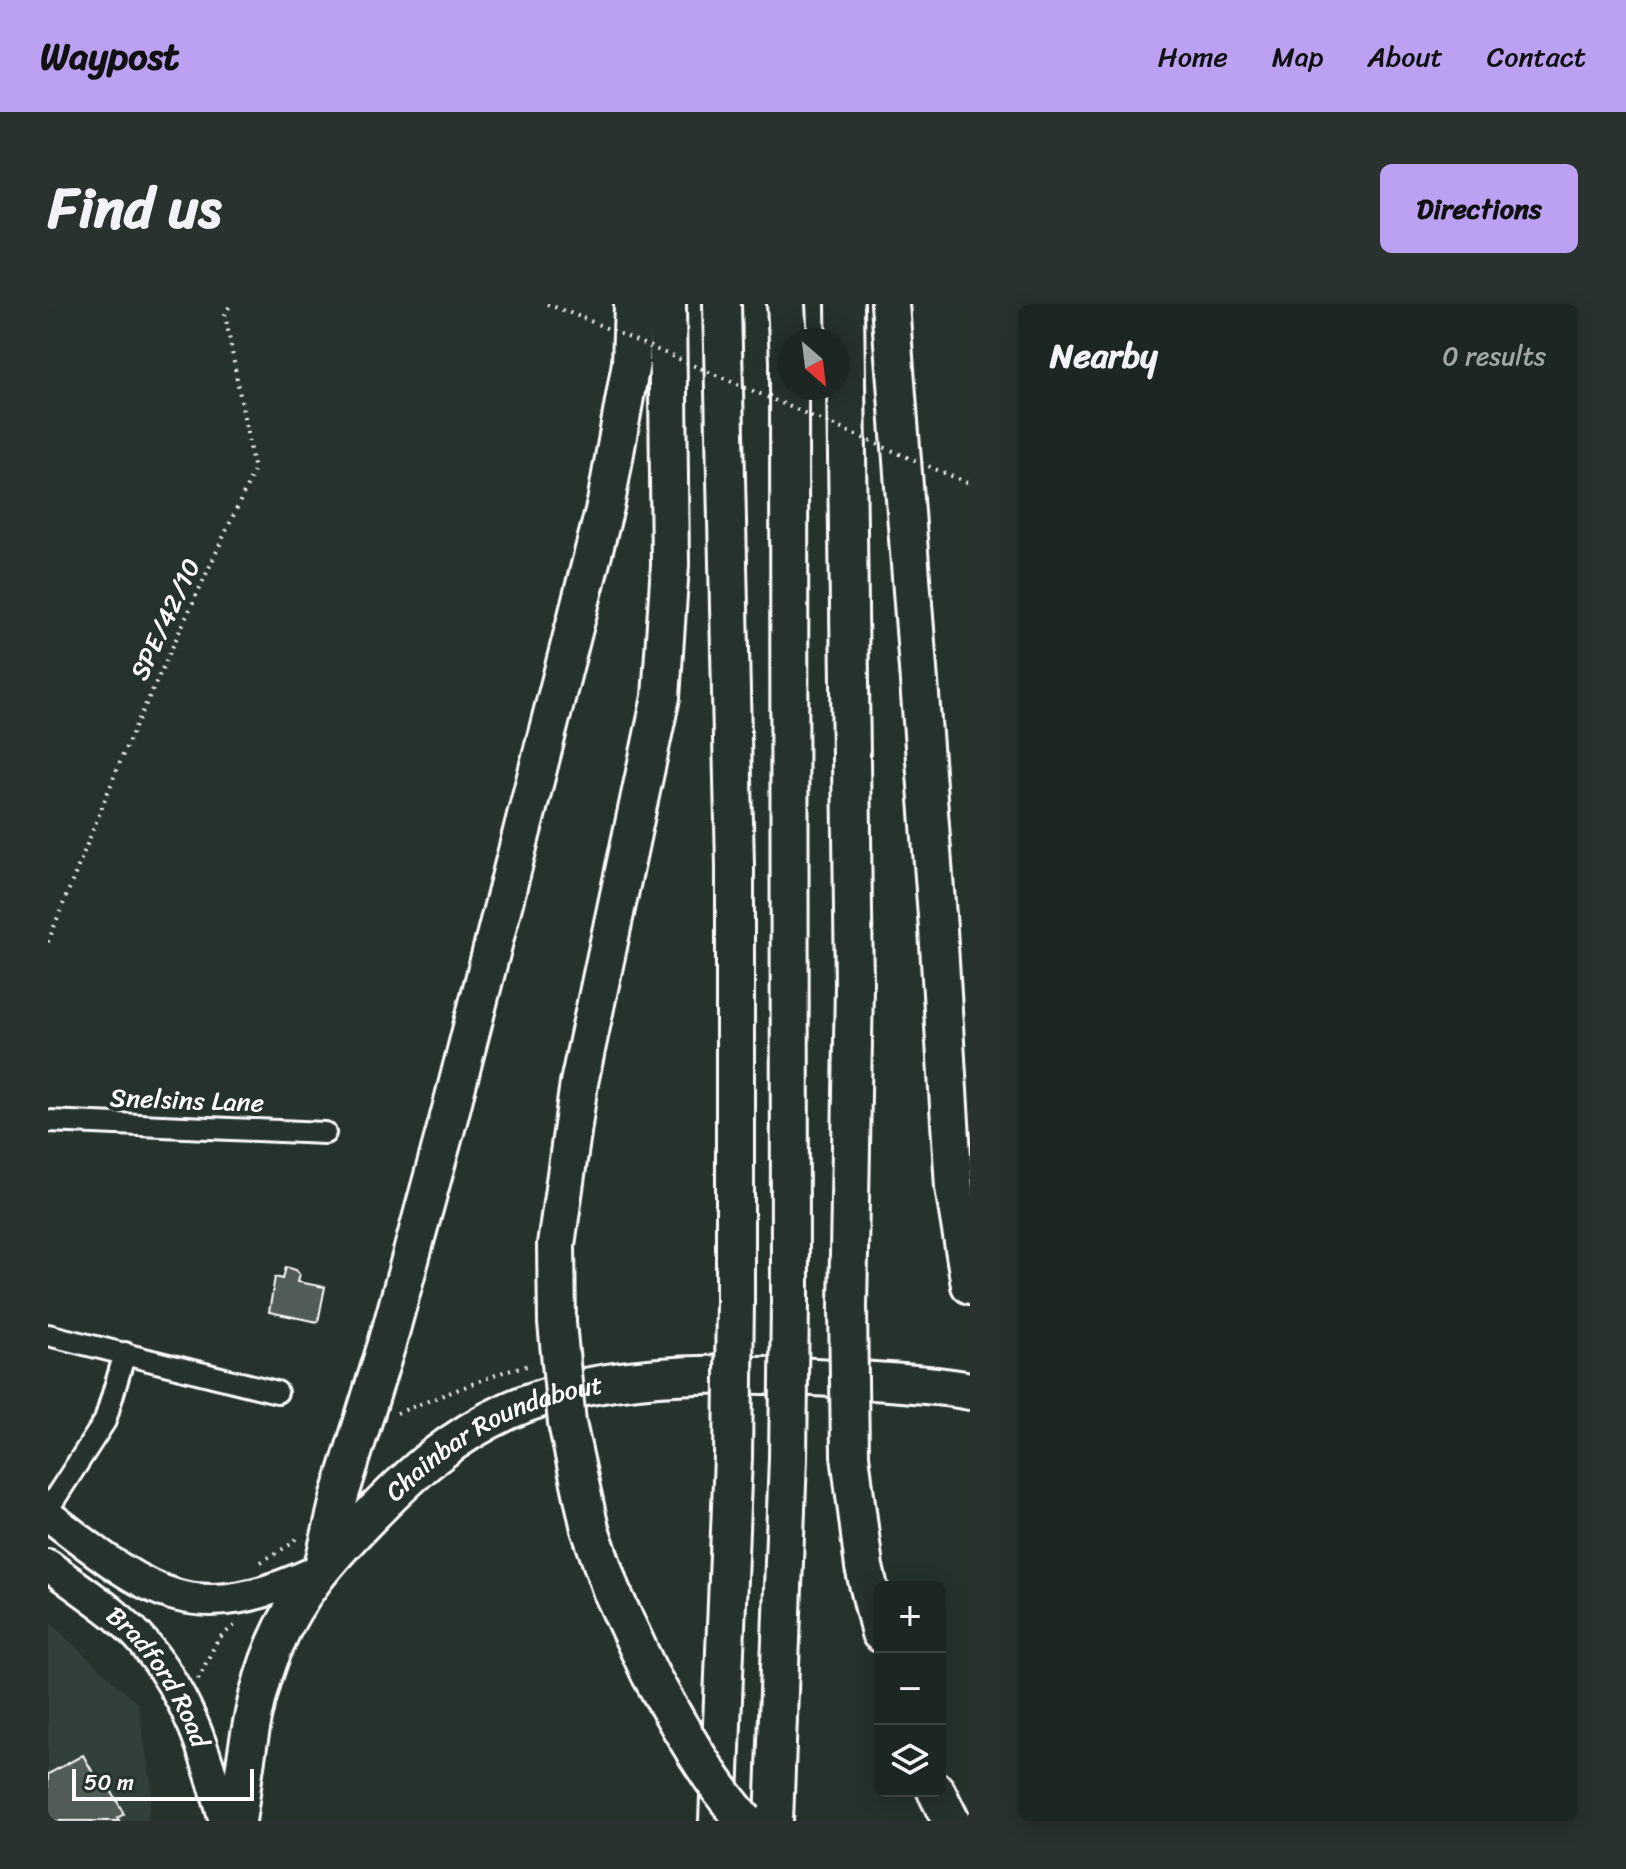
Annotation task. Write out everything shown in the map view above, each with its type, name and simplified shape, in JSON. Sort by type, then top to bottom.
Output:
[{"type":"highway","points":[[322,1566],[448,1121],[606,503],[631,363],[633,304]]},
{"type":"highway","points":[[667,304],[670,565],[661,697],[579,1083],[556,1245],[557,1323],[567,1423],[590,1529],[611,1590],[650,1674],[690,1744],[729,1803],[745,1821]]},
{"type":"highway","points":[[718,1821],[733,1457],[735,1300],[735,866],[722,304]]},
{"type":"highway","points":[[774,1821],[788,1458],[790,1302],[789,407],[786,304]]},
{"type":"highway","points":[[845,304],[854,986],[848,1307],[850,1455],[864,1567],[874,1608]]},
{"type":"highway","points":[[890,304],[938,929],[954,1187],[970,1285]]},
{"type":"highway","name":"Chainbar Roundabout","points":[[237,1821],[253,1713],[263,1676],[293,1608],[322,1566],[398,1486],[441,1449],[512,1409],[558,1394],[624,1381],[684,1376],[810,1376],[970,1391]]},
{"type":"highway","points":[[939,1797],[951,1821]]},
{"type":"main road","name":"Bradford Road","points":[[48,1512],[129,1575],[178,1597],[203,1601],[243,1597],[296,1581],[322,1566]]},
{"type":"main road","name":"Bradford Road","points":[[48,1565],[114,1615],[143,1642],[179,1693],[203,1743],[225,1821]]},
{"type":"street","name":"Snelsins Lane","points":[[48,1121],[325,1133]]},
{"type":"street","points":[[48,1335],[277,1392]]},
{"type":"street","name":"Bradford Road","points":[[48,1512],[105,1421],[125,1353]]},
{"type":"path","name":"SPE/42/10","points":[[48,942],[126,747],[254,471],[225,314],[231,304]]},
{"type":"path","points":[[547,304],[970,484]]},
{"type":"path","points":[[179,1693],[201,1676],[218,1639],[245,1617],[243,1597]]},
{"type":"shaded area","points":[[48,1621],[138,1704],[152,1788],[147,1821],[48,1821]]},
{"type":"building","points":[[286,1267],[299,1274],[297,1282],[325,1287],[318,1322],[269,1312],[275,1277],[283,1279]]},
{"type":"building","points":[[83,1755],[101,1787],[107,1783],[124,1814],[117,1818],[119,1821],[48,1821],[48,1774]]}]
